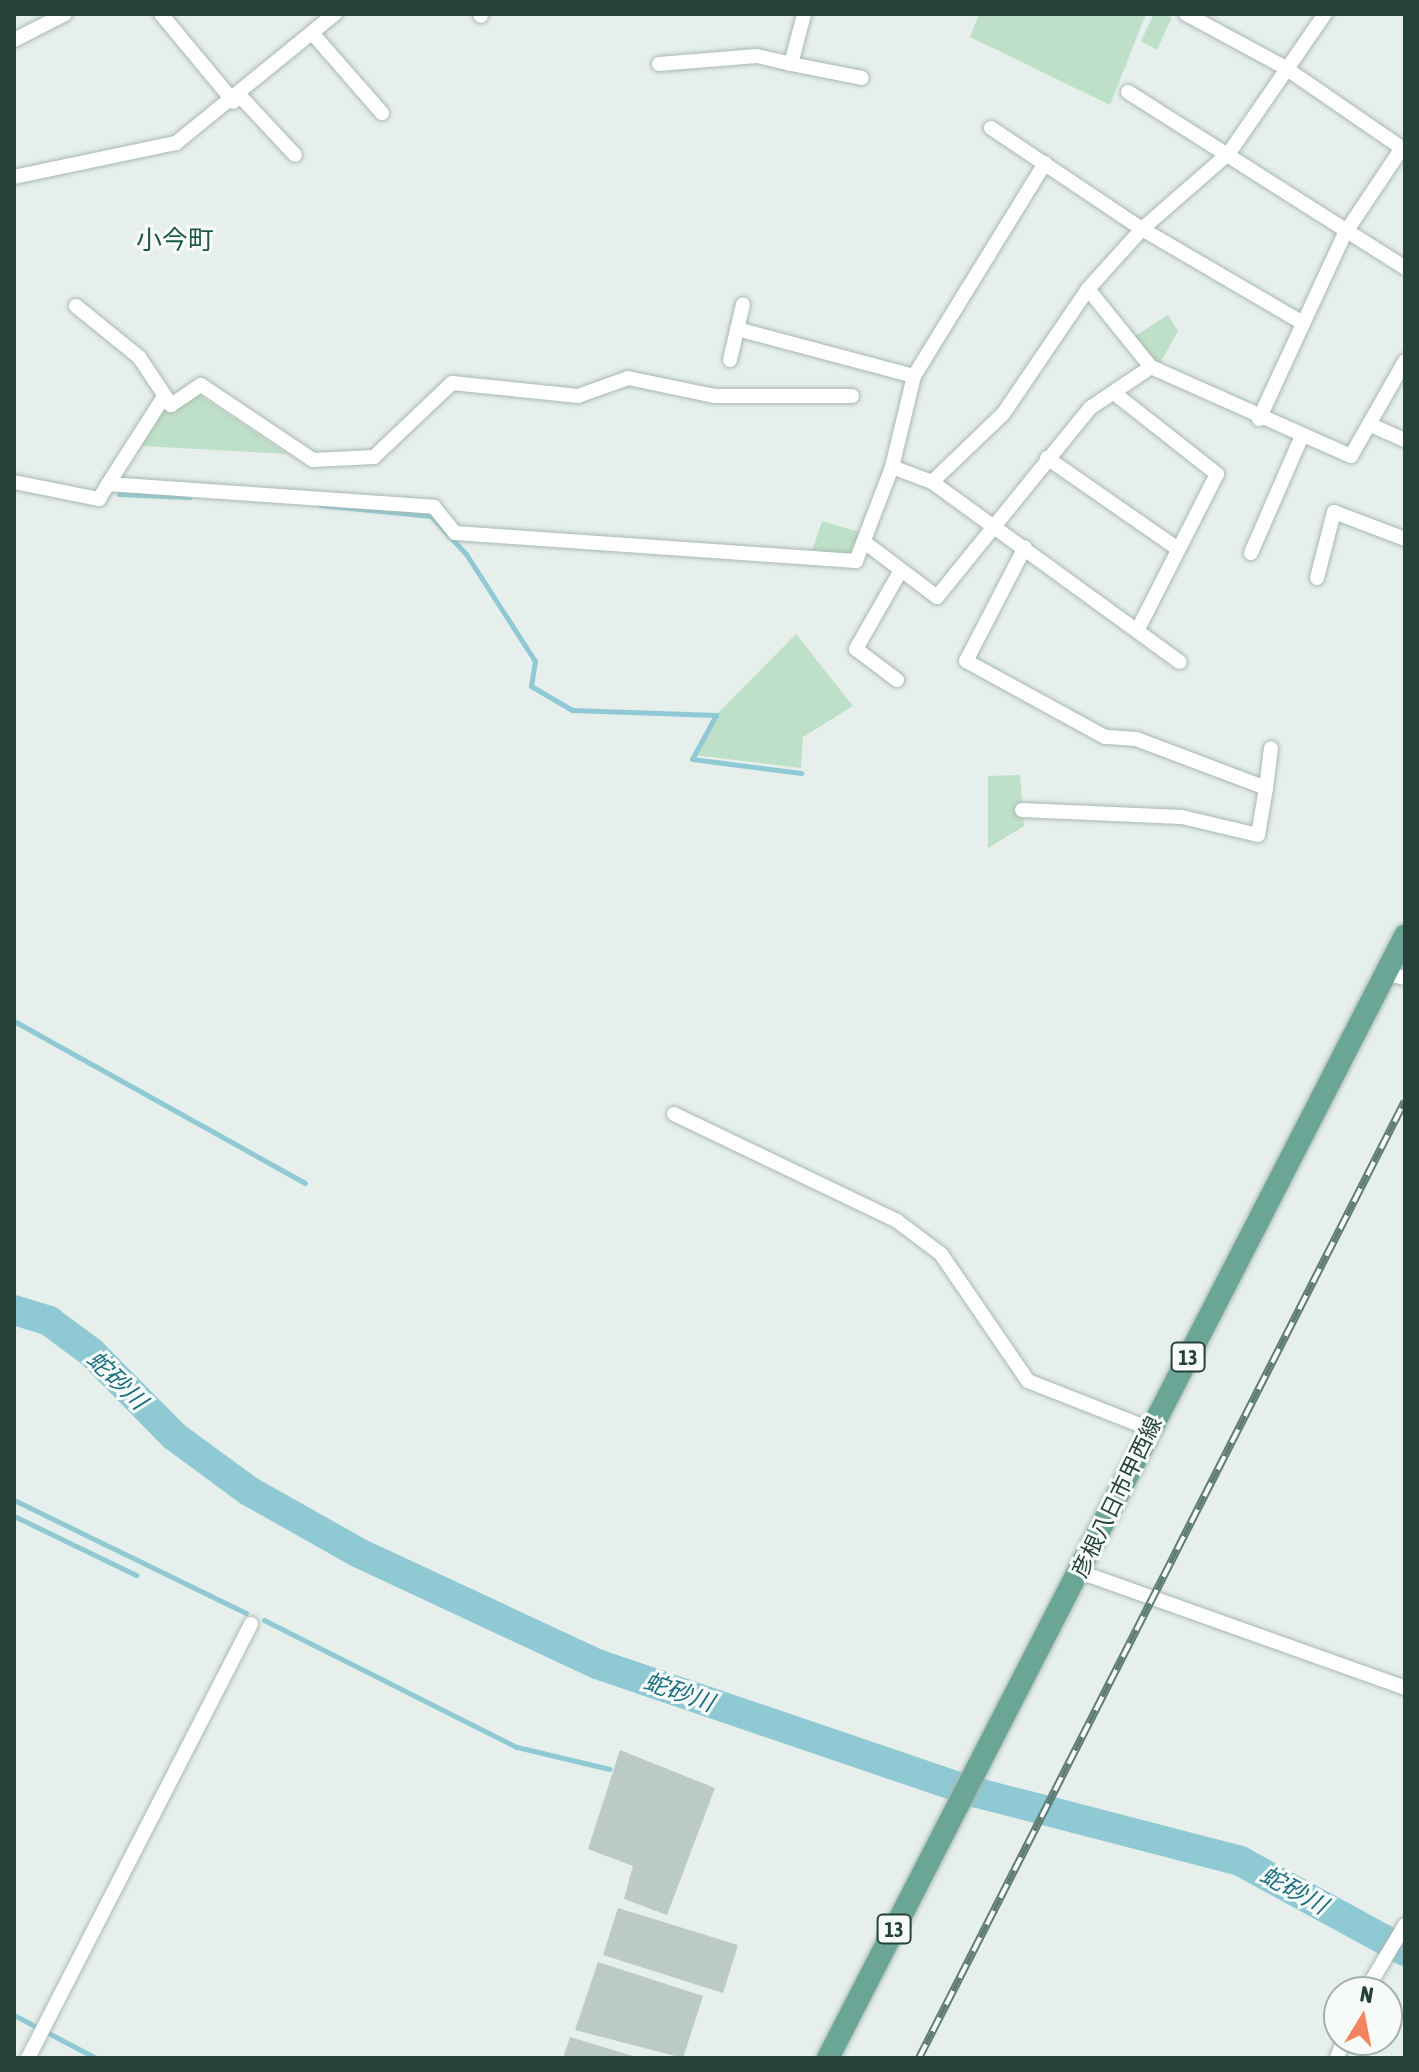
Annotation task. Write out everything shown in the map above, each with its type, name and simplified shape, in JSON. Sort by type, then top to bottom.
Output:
[{"type":"main road","name":"彦根八日市甲西線","points":[[828,2058],[1080,1572],[1150,1429],[1396,976],[1405,936]]},
{"type":"street","points":[[14,40],[65,14]]},
{"type":"street","points":[[161,14],[238,99],[295,155]]},
{"type":"street","points":[[14,177],[176,143],[238,99],[335,14]]},
{"type":"street","points":[[791,64],[804,14]]},
{"type":"street","points":[[1186,14],[1284,67],[1402,148],[1345,233],[1259,419]]},
{"type":"street","points":[[932,482],[1003,414],[1088,289],[1142,229],[1229,153],[1284,67],[1325,14]]},
{"type":"street","points":[[313,34],[382,113]]},
{"type":"street","points":[[659,64],[757,56],[862,78]]},
{"type":"street","points":[[1128,92],[1229,153],[1345,233],[1405,268]]},
{"type":"street","points":[[991,128],[1142,229],[1303,323]]},
{"type":"street","points":[[108,484],[434,507],[455,533],[856,561],[867,544],[892,467],[914,376],[1045,163]]},
{"type":"street","points":[[1088,289],[1151,367],[1301,438],[1351,456],[1405,361]]},
{"type":"street","points":[[730,360],[743,304]]},
{"type":"street","points":[[76,306],[139,357],[163,398],[171,405],[201,385],[313,460],[374,457],[452,383],[578,396],[628,378],[715,396],[852,396]]},
{"type":"street","points":[[737,329],[914,376]]},
{"type":"street","points":[[867,544],[937,597],[1090,408],[1151,367]]},
{"type":"street","points":[[1114,393],[1217,474],[1139,627]]},
{"type":"street","points":[[14,482],[99,499],[163,398]]},
{"type":"street","points":[[1371,425],[1405,440]]},
{"type":"street","points":[[1251,553],[1301,438]]},
{"type":"street","points":[[1047,458],[1178,549]]},
{"type":"street","points":[[892,467],[932,482],[1139,627],[1180,662]]},
{"type":"street","points":[[1317,578],[1334,512],[1405,539]]},
{"type":"street","points":[[1025,547],[966,661],[1105,737],[1136,739],[1266,788]]},
{"type":"street","points":[[897,680],[856,649],[901,570]]},
{"type":"street","points":[[1022,810],[1182,817],[1258,835],[1271,748]]},
{"type":"street","points":[[674,1114],[897,1221],[941,1254],[1028,1381],[1150,1429]]},
{"type":"street","points":[[1080,1572],[1405,1688]]},
{"type":"street","points":[[28,2058],[251,1624]]},
{"type":"street","points":[[1374,1976],[1405,1925]]},
{"type":"green space","points":[[979,14],[1146,14],[1110,105],[970,37]]},
{"type":"green space","points":[[1154,14],[1172,17],[1157,50],[1141,41]]},
{"type":"green space","points":[[1168,315],[1178,331],[1159,365],[1132,338]]},
{"type":"green space","points":[[198,394],[287,454],[142,446],[165,406]]},
{"type":"green space","points":[[822,521],[863,533],[847,556],[812,551]]},
{"type":"green space","points":[[796,634],[853,706],[803,737],[801,768],[694,755],[716,715]]},
{"type":"green space","points":[[1020,775],[1024,826],[988,848],[988,776]]},
{"type":"building","points":[[620,1750],[715,1788],[667,1915],[624,1899],[633,1866],[588,1849]]},
{"type":"building","points":[[618,1908],[738,1945],[723,1993],[603,1955]]},
{"type":"building","points":[[598,1962],[703,1996],[683,2058],[575,2030]]},
{"type":"building","points":[[570,2037],[636,2057],[636,2058],[563,2058]]},
{"type":"waterway","points":[[119,494],[190,497]]},
{"type":"waterway","points":[[320,505],[431,516],[466,554],[535,661],[531,686],[572,710],[716,715],[692,759],[801,773]]},
{"type":"waterway","points":[[14,1021],[305,1183]]},
{"type":"waterway","name":"蛇砂川","points":[[14,1310],[49,1321],[91,1352],[174,1436],[249,1491],[359,1553],[597,1664],[974,1792],[1240,1861],[1405,1951]]},
{"type":"waterway","points":[[14,1500],[246,1613]]},
{"type":"waterway","points":[[14,1516],[136,1575]]},
{"type":"waterway","points":[[264,1620],[517,1747],[609,1769]]},
{"type":"waterway","points":[[14,2015],[96,2058]]},
{"type":"railway","points":[[919,2058],[1405,1101]]},
{"type":"district","name":"小今町","points":[[175,241]]}]
